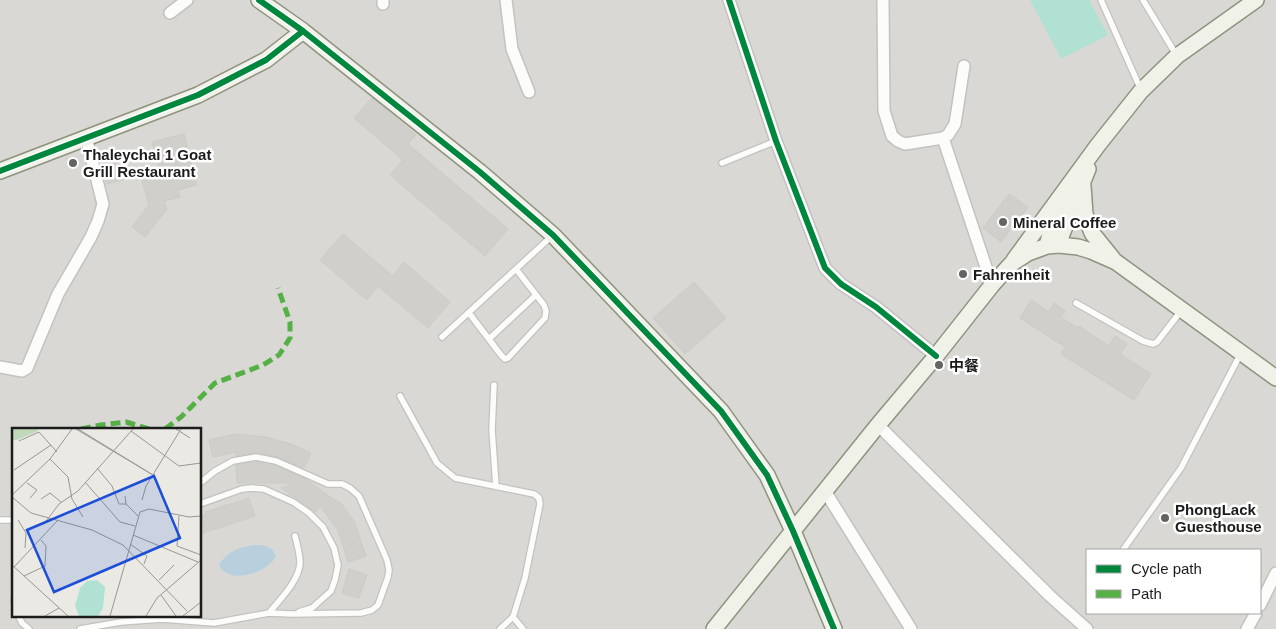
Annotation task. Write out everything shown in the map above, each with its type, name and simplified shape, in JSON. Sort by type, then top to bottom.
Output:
[{"type":"street","points":[[170,13],[187,0]]},
{"type":"street","points":[[259,0],[303,31],[480,172],[553,235],[721,411],[767,475],[793,531],[834,629]]},
{"type":"street","points":[[506,0],[512,49],[529,92]]},
{"type":"street","points":[[729,0],[776,141],[825,268],[840,284],[876,307],[936,356]]},
{"type":"street","points":[[883,0],[884,110],[892,136],[898,141],[905,144],[943,138],[948,135],[955,124],[964,66]]},
{"type":"street","points":[[714,629],[878,425],[1011,264],[1098,145],[1141,91],[1177,56],[1256,0]]},
{"type":"street","points":[[0,171],[198,95],[266,60],[303,31]]},
{"type":"street","points":[[0,367],[22,371],[26,368],[58,294],[91,237],[98,221],[103,204],[86,137]]},
{"type":"street","points":[[943,138],[992,286]]},
{"type":"street","points":[[1053,245],[1062,234],[1098,145]]},
{"type":"street","points":[[1053,245],[1051,230],[1098,145]]},
{"type":"street","points":[[1082,182],[1085,214],[1092,233],[1116,262]]},
{"type":"street","points":[[1011,264],[1028,254],[1053,245],[1078,247],[1092,251],[1116,262],[1276,378]]},
{"type":"street","points":[[878,425],[1050,596],[1087,629]]},
{"type":"street","points":[[825,491],[910,629]]},
{"type":"street","points":[[1261,603],[1276,573]]},
{"type":"street","points":[[1247,629],[1255,614]]},
{"type":"lane","points":[[1101,0],[1141,91]]},
{"type":"lane","points":[[1143,0],[1177,56]]},
{"type":"lane","points":[[722,163],[776,141]]},
{"type":"lane","points":[[442,337],[553,235]]},
{"type":"lane","points":[[469,312],[501,355],[505,359],[508,358],[545,318],[546,311],[544,305],[516,269]]},
{"type":"lane","points":[[489,339],[536,295]]},
{"type":"lane","points":[[1076,302],[1143,341],[1154,344],[1182,310]]},
{"type":"lane","points":[[1124,549],[1180,468],[1241,353]]},
{"type":"lane","points":[[494,385],[492,430],[496,486]]},
{"type":"lane","points":[[400,396],[437,463],[455,478],[534,494],[539,498],[540,504],[526,578],[512,617],[500,629]]},
{"type":"lane","points":[[80,629],[121,622],[162,619],[214,623],[269,612],[292,614],[361,613],[372,610],[378,605],[388,577],[387,560],[359,496],[350,488],[342,484],[328,484],[276,461],[256,457],[233,461],[215,471],[201,483]]},
{"type":"lane","points":[[201,504],[242,488],[264,489],[293,502],[310,513],[323,527],[334,548],[338,565],[331,591],[312,608],[292,614]]},
{"type":"lane","points":[[269,612],[295,580],[300,563],[295,536]]},
{"type":"lane","points":[[18,616],[22,623],[29,629]]},
{"type":"lane","points":[[512,617],[523,629]]},
{"type":"shaded area","points":[[0,0],[1276,0],[1276,629],[0,629]]},
{"type":"green space","points":[[1030,0],[1089,0],[1108,35],[1061,59]]},
{"type":"water","points":[[255,545],[268,547],[276,556],[265,568],[248,575],[239,576],[231,575],[219,565],[234,550]]},
{"type":"building","points":[[372,98],[416,135],[408,144],[508,229],[485,256],[390,175],[403,160],[354,118]]},
{"type":"building","points":[[184,134],[197,185],[178,190],[180,197],[164,201],[167,209],[145,237],[132,227],[149,205],[142,181],[161,175],[152,142]]},
{"type":"building","points":[[115,148],[123,180],[107,184],[99,152]]},
{"type":"building","points":[[1009,194],[1028,207],[1001,242],[983,228]]},
{"type":"building","points":[[343,234],[393,276],[404,262],[450,302],[428,328],[378,286],[367,300],[320,260]]},
{"type":"building","points":[[694,282],[726,318],[685,354],[653,318]]},
{"type":"building","points":[[1031,300],[1049,312],[1054,303],[1065,311],[1061,318],[1078,328],[1079,326],[1109,346],[1115,336],[1127,344],[1120,354],[1151,374],[1134,400],[1061,354],[1065,347],[1020,318]]},
{"type":"building","points":[[236,434],[266,437],[291,444],[311,453],[304,468],[278,457],[257,452],[236,456],[236,452],[213,457],[209,440]]},
{"type":"building","points":[[256,462],[275,466],[304,478],[340,502],[354,521],[366,556],[348,562],[338,530],[320,506],[316,512],[281,488],[295,483],[237,483],[236,465]]},
{"type":"building","points":[[249,498],[255,516],[201,534],[201,516],[206,514],[205,512]]},
{"type":"building","points":[[349,569],[367,575],[359,598],[342,593]]},
{"type":"marked path","points":[[166,428],[181,417],[215,383],[263,365],[279,355],[290,338],[290,322],[278,288]]},
{"type":"marked path","points":[[86,428],[126,422],[146,428]]},
{"type":"cycle path","points":[[259,0],[303,31],[480,172],[553,235],[721,411],[767,475],[793,531],[834,629]]},
{"type":"cycle path","points":[[729,0],[776,141],[825,268],[841,284],[876,307],[936,356]]},
{"type":"cycle path","points":[[0,171],[198,95],[266,60],[303,31]]},
{"type":"place","name":"Thaleychai 1 Goat Grill Restaurant","points":[[73,163]]},
{"type":"place","name":"Mineral Coffee","points":[[1003,222]]},
{"type":"place","name":"Fahrenheit","points":[[963,274]]},
{"type":"place","name":"中餐","points":[[939,365]]},
{"type":"place","name":"PhongLack Guesthouse","points":[[1165,518]]}]
